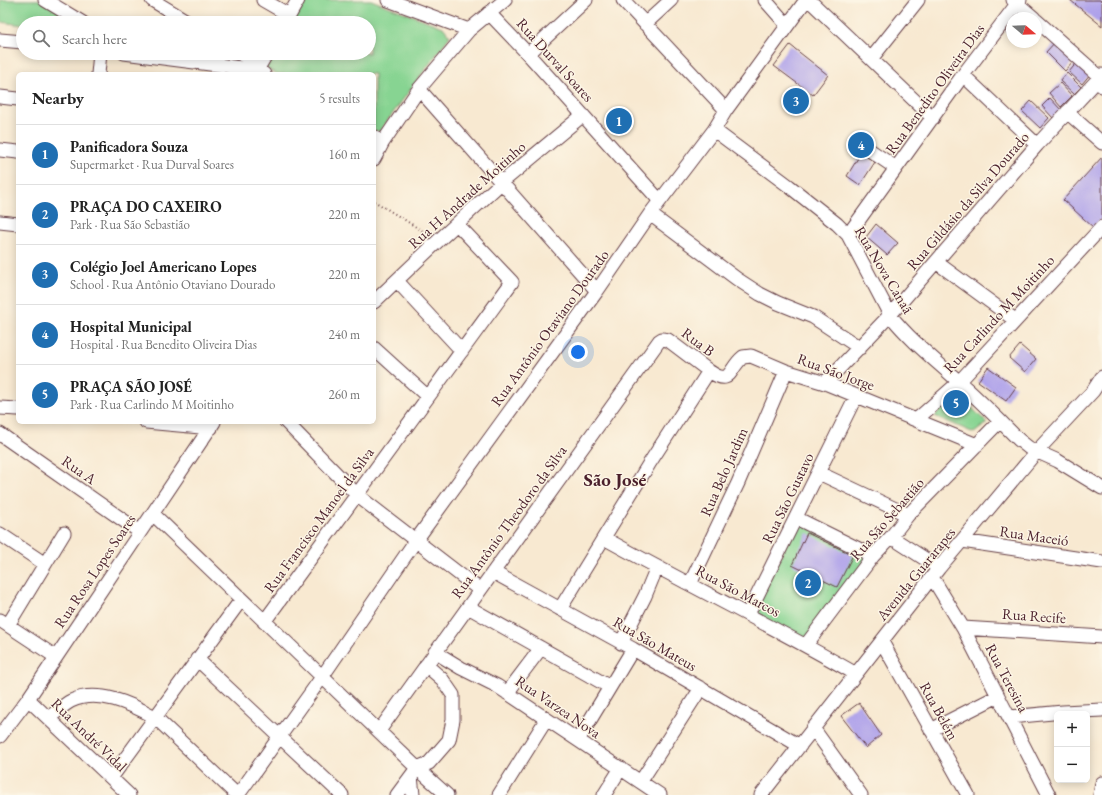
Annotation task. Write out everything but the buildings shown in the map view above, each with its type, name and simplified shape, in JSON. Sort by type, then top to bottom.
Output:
[{"type":"street","points":[[45,0],[71,16]]},
{"type":"street","points":[[152,0],[178,16]]},
{"type":"street","points":[[262,0],[283,16]]},
{"type":"street","points":[[289,16],[298,0]]},
{"type":"street","points":[[388,0],[469,30]]},
{"type":"street","points":[[377,138],[469,30],[505,0]]},
{"type":"street","points":[[528,54],[586,0]]},
{"type":"street","points":[[623,0],[726,110]]},
{"type":"street","points":[[645,24],[670,0]]},
{"type":"street","points":[[765,0],[788,25]]},
{"type":"street","points":[[807,0],[933,118]]},
{"type":"street","name":"Rua Antônio Otaviano Dourado","points":[[238,795],[416,541],[597,291],[650,214],[714,130],[726,110],[807,0]]},
{"type":"street","points":[[871,59],[918,0]]},
{"type":"street","points":[[1017,1],[1028,12]]},
{"type":"street","name":"Rua Benedito Oliveira Dias","points":[[848,235],[1017,1]]},
{"type":"street","name":"Rua Durval Soares","points":[[489,13],[528,54],[660,201]]},
{"type":"street","points":[[1042,26],[1101,80]]},
{"type":"street","points":[[0,40],[16,41]]},
{"type":"street","points":[[98,72],[99,60]]},
{"type":"street","points":[[179,60],[260,70]]},
{"type":"street","points":[[248,60],[260,70]]},
{"type":"street","points":[[260,70],[264,60]]},
{"type":"street","points":[[963,75],[1037,145]]},
{"type":"street","name":"Rua Gildásio da Silva Dourado","points":[[825,383],[890,315],[1067,112],[1101,80]]},
{"type":"street","points":[[419,89],[597,291]]},
{"type":"street","points":[[0,97],[16,99]]},
{"type":"street","points":[[1067,112],[1102,143]]},
{"type":"street","name":"Rua H Andrade Moitinho","points":[[376,300],[502,183],[583,115]]},
{"type":"street","name":"Rua Nova Canaã","points":[[714,130],[795,190],[837,224],[848,235],[890,315],[899,326],[1019,440],[1029,448],[1058,460],[1102,488]]},
{"type":"street","points":[[0,150],[16,152]]},
{"type":"street","points":[[871,151],[896,168]]},
{"type":"street","points":[[650,214],[737,279],[760,294],[813,317],[860,348]]},
{"type":"street","points":[[0,222],[16,224]]},
{"type":"street","name":"Rua Francisco Manoel da Silva","points":[[264,622],[512,282],[457,224]]},
{"type":"street","name":"Rua Carlindo M Moitinho","points":[[916,420],[959,382],[1102,227]]},
{"type":"street","points":[[936,262],[1015,320]]},
{"type":"street","points":[[397,281],[462,351]]},
{"type":"street","name":"Rua Antônio Theodoro da Silva","points":[[379,731],[659,341],[662,339],[668,340]]},
{"type":"street","name":"Rua B","points":[[668,340],[709,371]]},
{"type":"street","points":[[376,350],[428,397]]},
{"type":"street","name":"Rua São Jorge","points":[[709,371],[716,376],[724,378],[729,375],[740,359],[746,356],[751,356],[786,371],[825,383],[977,445]]},
{"type":"street","points":[[560,609],[649,464],[709,371]]},
{"type":"street","name":"Rua Belo Jardim","points":[[690,584],[738,484],[786,371]]},
{"type":"street","name":"Avenida Guararapes","points":[[761,795],[936,573],[1036,451],[1092,391],[1102,377]]},
{"type":"street","name":"Rua São Gustavo","points":[[748,614],[856,396]]},
{"type":"street","points":[[0,408],[16,409]]},
{"type":"street","name":"Rua São Sebastião","points":[[806,645],[873,556],[891,538],[908,516],[1000,421]]},
{"type":"street","points":[[191,424],[213,425]]},
{"type":"street","points":[[288,424],[357,495],[480,590]]},
{"type":"street","name":"Rua Rosa Lopes Soares","points":[[0,736],[28,699],[213,425]]},
{"type":"street","name":"Rua A","points":[[0,434],[140,532]]},
{"type":"street","points":[[819,473],[908,516]]},
{"type":"street","points":[[153,514],[379,731],[414,772],[447,795]]},
{"type":"street","points":[[796,518],[873,556]]},
{"type":"street","points":[[56,657],[4,622],[45,564],[64,533]]},
{"type":"street","points":[[0,534],[45,564]]},
{"type":"street","name":"Rua São Marcos","points":[[604,538],[806,645],[856,674]]},
{"type":"street","points":[[891,538],[936,573]]},
{"type":"street","name":"Rua Maceió","points":[[962,542],[1102,562]]},
{"type":"street","points":[[578,740],[610,687],[657,567]]},
{"type":"street","name":"Rua São Mateus","points":[[493,572],[627,646],[800,746]]},
{"type":"street","name":"Rua Teresina","points":[[936,573],[1010,717],[1043,793]]},
{"type":"street","points":[[111,778],[241,600]]},
{"type":"street","points":[[468,607],[610,687]]},
{"type":"street","name":"Rua Recife","points":[[963,628],[1102,637]]},
{"type":"street","name":"Rua Belém","points":[[882,642],[968,795]]},
{"type":"street","points":[[508,693],[541,648]]},
{"type":"street","name":"Rua Varzea Nova","points":[[435,652],[497,686],[660,795]]},
{"type":"street","points":[[197,659],[342,795]]},
{"type":"street","points":[[397,795],[414,772],[429,763],[449,740],[453,720],[453,695],[442,679],[426,665]]},
{"type":"street","points":[[641,782],[701,688]]},
{"type":"street","points":[[932,730],[998,696]]},
{"type":"street","points":[[48,718],[71,701],[98,697],[119,700],[155,717],[238,795]]},
{"type":"street","name":"Rua André Vidal","points":[[28,699],[129,795]]},
{"type":"street","points":[[1010,717],[1102,710]]},
{"type":"street","points":[[499,795],[546,720]]},
{"type":"street","points":[[814,728],[861,795]]},
{"type":"street","points":[[604,795],[621,768]]},
{"type":"street","points":[[413,795],[414,772]]},
{"type":"street","points":[[1100,795],[1102,783]]},
{"type":"path","points":[[376,202],[438,241]]},
{"type":"green space","points":[[0,0],[40,0],[69,16],[16,16],[16,24],[0,22]]},
{"type":"green space","points":[[306,0],[371,0],[443,27],[450,36],[379,132],[376,131],[376,72],[273,72],[266,68],[271,60],[376,60],[376,16],[297,16]]},
{"type":"green space","points":[[954,390],[987,423],[974,433],[935,416]]},
{"type":"green space","points":[[798,521],[870,557],[805,643],[751,614]]},
{"type":"place","name":"Colégio Joel Americano Lopes","points":[[796,101]]},
{"type":"place","name":"Panificadora Souza","points":[[619,121]]},
{"type":"place","name":"Hospital Municipal","points":[[861,145]]},
{"type":"place","name":"PRAÇA SÃO JOSÉ","points":[[956,403]]},
{"type":"place","name":"PRAÇA DO CAXEIRO","points":[[808,583]]},
{"type":"district","name":"São José","points":[[615,479]]}]
